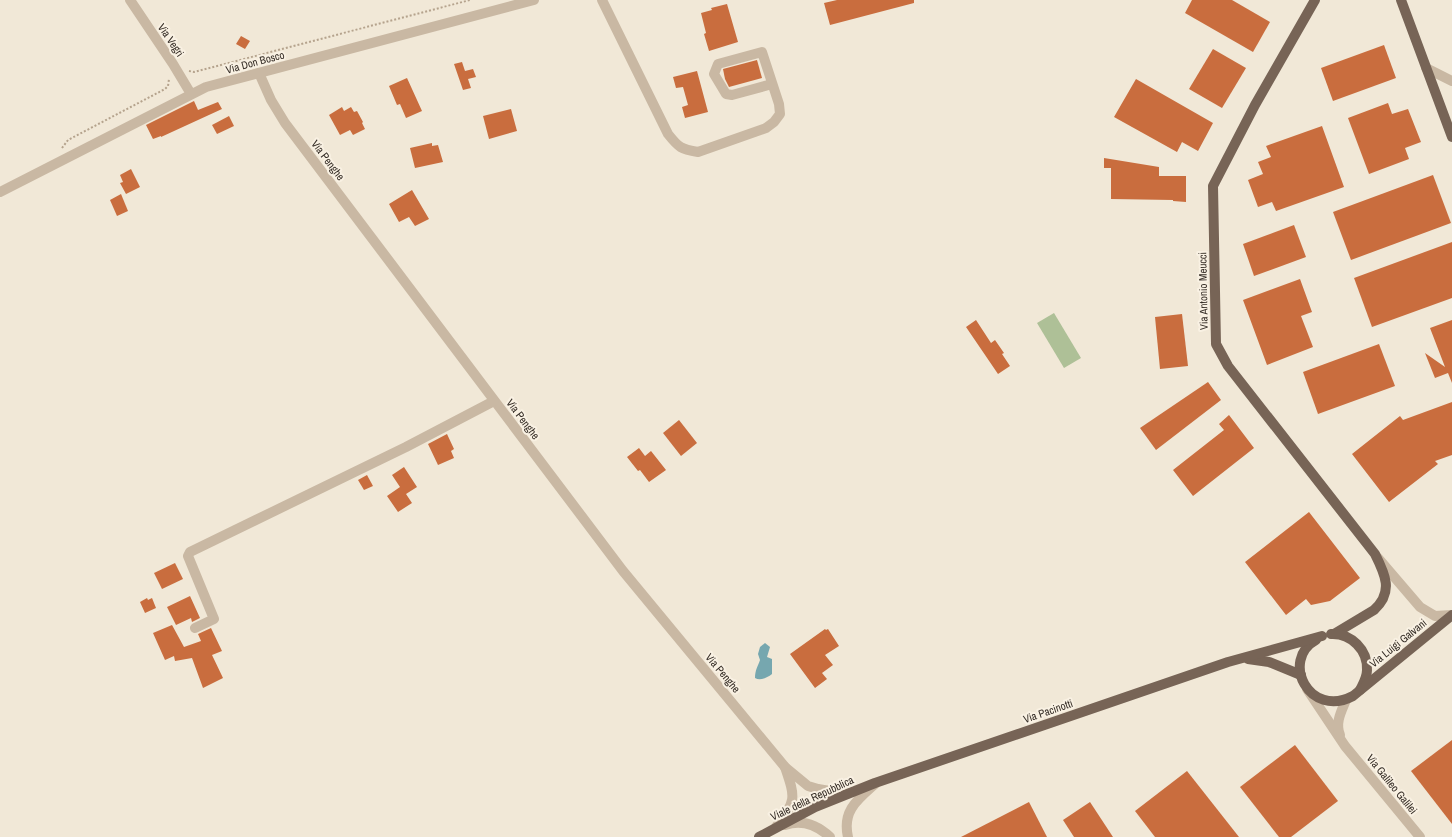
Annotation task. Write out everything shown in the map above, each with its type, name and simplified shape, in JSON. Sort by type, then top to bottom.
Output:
[{"type":"main road","name":"Via Antonio Meucci","points":[[1315,0],[1255,105],[1213,186],[1216,344],[1228,366],[1375,554],[1383,572],[1386,592],[1383,600],[1374,610],[1334,634]]},
{"type":"main road","points":[[1401,0],[1452,137]]},
{"type":"main road","name":"Via Luigi Galvani","points":[[1360,690],[1452,615]]},
{"type":"main road","points":[[1228,662],[1322,636],[1334,634],[1345,636],[1354,641],[1362,649],[1368,670],[1365,681],[1360,690],[1346,700],[1328,702],[1320,699],[1306,688],[1301,675],[1300,666],[1302,656],[1313,641],[1322,636]]},
{"type":"main road","points":[[1228,662],[1248,659],[1269,662],[1301,675]]},
{"type":"main road","name":"Via Pacinotti","points":[[875,783],[1228,662]]},
{"type":"main road","name":"Viale della Repubblica","points":[[759,837],[815,807],[875,783]]},
{"type":"street","name":"Via Vegri","points":[[130,0],[173,64],[191,94]]},
{"type":"street","name":"Via Don Bosco","points":[[0,192],[206,87],[534,0]]},
{"type":"street","points":[[602,0],[668,134],[677,146],[698,152],[766,128],[774,122],[780,114],[779,104],[762,52],[718,64],[714,74],[726,94],[732,95],[772,84]]},
{"type":"street","points":[[1426,68],[1452,81]]},
{"type":"street","name":"Via Penghe","points":[[259,73],[271,100],[285,123],[623,571],[785,767],[808,786],[847,794]]},
{"type":"street","points":[[195,628],[214,619],[188,556],[190,552],[406,447],[494,401]]},
{"type":"street","name":"Via Antonio Meucci","points":[[1375,554],[1420,607],[1435,616],[1452,615]]},
{"type":"street","name":"Via Galileo Galilei","points":[[1306,688],[1345,746],[1420,837]]},
{"type":"street","name":"Via Galileo Galilei","points":[[1345,746],[1337,728],[1346,700]]},
{"type":"street","name":"Via Penghe","points":[[776,827],[791,806],[793,797],[785,767]]},
{"type":"street","points":[[848,837],[846,826],[848,813],[857,800],[875,783]]},
{"type":"street","points":[[776,827],[793,822],[807,823],[819,828],[830,837]]},
{"type":"path","points":[[187,70],[194,72],[470,0]]},
{"type":"path","points":[[61,150],[68,140],[165,89],[168,86],[169,76]]},
{"type":"green space","points":[[1054,313],[1081,358],[1064,368],[1037,323]]},
{"type":"water","points":[[765,643],[770,647],[767,657],[772,659],[772,674],[764,679],[757,679],[755,678],[760,660],[758,654],[760,647]]},
{"type":"building","points":[[837,0],[914,0],[914,3],[830,25],[824,3]]},
{"type":"building","points":[[1192,0],[1232,0],[1270,22],[1253,52],[1185,13]]},
{"type":"building","points":[[727,4],[738,42],[709,51],[704,34],[706,33],[701,13],[712,10],[711,8]]},
{"type":"building","points":[[241,36],[250,41],[245,49],[236,44]]},
{"type":"building","points":[[1384,45],[1396,78],[1333,101],[1321,68]]},
{"type":"building","points":[[1213,49],[1246,68],[1222,108],[1189,89]]},
{"type":"building","points":[[757,60],[762,78],[729,87],[725,79],[723,69]]},
{"type":"building","points":[[462,62],[465,71],[473,69],[476,77],[468,79],[471,88],[463,90],[454,64]]},
{"type":"building","points":[[697,71],[708,112],[685,118],[682,107],[688,105],[683,87],[676,88],[673,77]]},
{"type":"building","points":[[407,78],[422,111],[406,118],[400,104],[397,105],[389,86]]},
{"type":"building","points":[[1136,79],[1213,123],[1198,151],[1182,142],[1177,152],[1114,117]]},
{"type":"building","points":[[194,101],[198,110],[218,102],[222,109],[161,137],[153,139],[146,125]]},
{"type":"building","points":[[1388,103],[1392,114],[1408,109],[1421,142],[1405,148],[1409,159],[1369,174],[1348,118]]},
{"type":"building","points":[[342,107],[344,111],[351,107],[354,112],[357,111],[365,129],[353,135],[350,130],[340,135],[329,115]]},
{"type":"building","points":[[511,109],[517,131],[489,139],[483,116]]},
{"type":"building","points":[[229,116],[234,126],[217,134],[212,125]]},
{"type":"building","points":[[1322,126],[1344,187],[1276,211],[1272,202],[1258,207],[1248,180],[1263,174],[1258,162],[1271,157],[1266,146]]},
{"type":"building","points":[[432,143],[432,146],[438,145],[443,162],[415,168],[410,148]]},
{"type":"building","points":[[1104,158],[1159,167],[1159,176],[1186,176],[1186,202],[1173,200],[1111,199],[1111,168],[1104,168]]},
{"type":"building","points":[[131,169],[140,187],[126,194],[120,183],[123,182],[120,175]]},
{"type":"building","points":[[1433,175],[1451,223],[1351,260],[1333,212]]},
{"type":"building","points":[[412,190],[429,219],[415,226],[409,217],[399,222],[389,204]]},
{"type":"building","points":[[121,194],[128,211],[117,216],[110,200]]},
{"type":"building","points":[[1294,225],[1306,257],[1254,276],[1243,244]]},
{"type":"building","points":[[1452,242],[1452,298],[1372,327],[1354,278]]},
{"type":"building","points":[[1300,279],[1312,312],[1301,316],[1313,347],[1267,365],[1243,300]]},
{"type":"building","points":[[1182,314],[1188,366],[1160,369],[1155,317]]},
{"type":"building","points":[[976,320],[991,343],[995,340],[1004,353],[1002,354],[1010,366],[998,374],[966,327]]},
{"type":"building","points":[[1452,320],[1452,383],[1448,373],[1435,378],[1425,353],[1445,367],[1430,328]]},
{"type":"building","points":[[1379,344],[1395,386],[1318,414],[1303,372]]},
{"type":"building","points":[[1208,382],[1221,400],[1156,450],[1140,428]]},
{"type":"building","points":[[1452,402],[1452,455],[1435,461],[1438,464],[1389,502],[1352,454],[1400,416],[1403,420]]},
{"type":"building","points":[[1229,415],[1254,448],[1193,496],[1173,470],[1224,430],[1219,424]]},
{"type":"building","points":[[679,420],[697,443],[681,456],[663,433]]},
{"type":"building","points":[[447,434],[454,449],[451,451],[454,458],[438,465],[428,444]]},
{"type":"building","points":[[639,448],[645,456],[651,451],[666,470],[649,482],[627,457]]},
{"type":"building","points":[[404,467],[417,487],[406,494],[412,503],[398,512],[387,496],[400,487],[392,475]]},
{"type":"building","points":[[367,475],[373,486],[364,490],[358,480]]},
{"type":"building","points":[[1309,512],[1360,578],[1330,601],[1311,605],[1306,599],[1286,615],[1245,562]]},
{"type":"building","points":[[175,563],[183,579],[162,589],[154,573]]},
{"type":"building","points":[[190,596],[200,618],[192,622],[191,618],[176,625],[167,607]]},
{"type":"building","points":[[147,598],[148,600],[152,598],[156,608],[145,613],[140,602]]},
{"type":"building","points":[[172,625],[184,647],[201,641],[198,634],[211,628],[222,651],[212,655],[223,678],[203,688],[192,658],[175,661],[174,656],[165,660],[153,633]]},
{"type":"building","points":[[825,629],[828,629],[839,646],[825,655],[833,665],[822,673],[827,679],[815,688],[790,654]]},
{"type":"building","points":[[1452,740],[1452,824],[1411,771]]},
{"type":"building","points":[[1295,745],[1338,801],[1291,837],[1279,837],[1240,787]]},
{"type":"building","points":[[1187,771],[1239,837],[1155,837],[1135,811]]},
{"type":"building","points":[[1029,802],[1047,837],[961,837]]},
{"type":"building","points":[[1090,802],[1113,837],[1074,837],[1063,820]]}]
